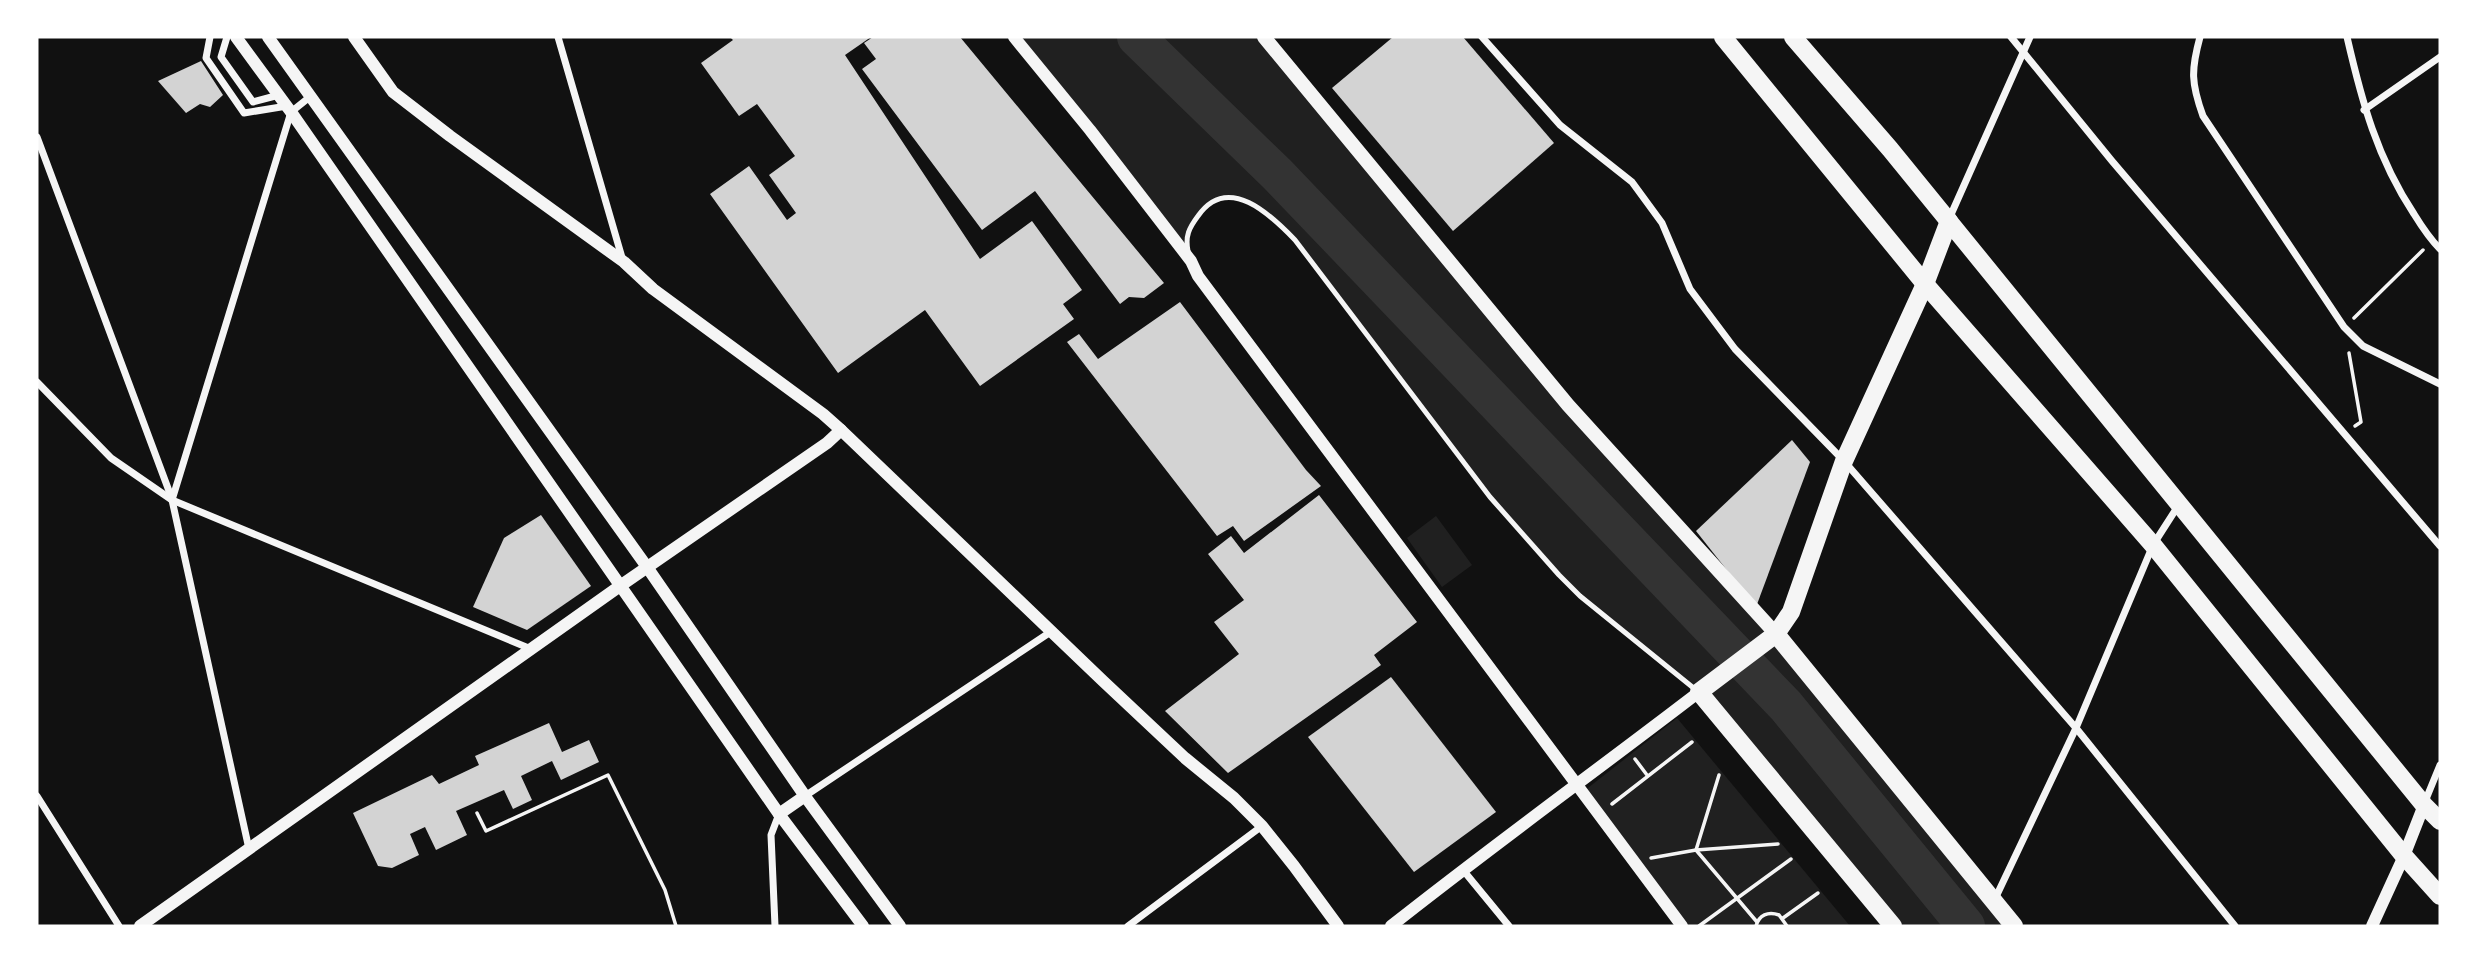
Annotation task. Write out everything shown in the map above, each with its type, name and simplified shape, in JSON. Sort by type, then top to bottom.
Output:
[{"type":"main road","points":[[1264,37],[1568,405],[2014,926]]},
{"type":"main road","points":[[1723,37],[1925,284],[2153,545],[2404,856],[2440,896]]},
{"type":"main road","points":[[1793,37],[1949,220],[2424,805],[2440,821]]},
{"type":"main road","points":[[1893,926],[1703,689],[1770,638],[1791,612],[1844,461],[1925,284],[1949,220]]},
{"type":"street","points":[[210,37],[206,58],[244,113],[311,96]]},
{"type":"street","points":[[227,37],[221,57],[253,102],[286,104]]},
{"type":"street","points":[[236,37],[286,104],[779,814],[863,926]]},
{"type":"street","points":[[268,37],[647,567],[805,796],[900,926]]},
{"type":"street","points":[[354,37],[393,92],[624,262],[653,289],[841,430],[1185,758],[1234,798],[1262,827],[1338,926]]},
{"type":"street","points":[[558,37],[624,262]]},
{"type":"street","points":[[1014,37],[1191,261],[1198,276],[1682,926]]},
{"type":"street","points":[[1482,37],[1560,125],[1632,182],[1662,223],[1690,289],[1735,349],[1844,461],[2076,728],[2235,926]]},
{"type":"street","points":[[2011,37],[2112,161],[2440,546]]},
{"type":"street","points":[[1949,220],[2029,37]]},
{"type":"street","points":[[2200,37],[2192,65],[2194,93],[2203,116],[2344,327],[2363,346],[2440,384]]},
{"type":"street","points":[[2347,37],[2364,110],[2389,172],[2432,242],[2440,249]]},
{"type":"street","points":[[2364,110],[2440,57]]},
{"type":"street","points":[[172,500],[286,104]]},
{"type":"street","points":[[37,137],[172,500],[249,850]]},
{"type":"street","points":[[37,382],[111,458],[172,500],[531,649]]},
{"type":"street","points":[[140,926],[827,443],[841,430]]},
{"type":"street","points":[[1994,901],[2076,728],[2153,545],[2179,505]]},
{"type":"street","points":[[775,926],[771,835],[779,814],[1052,631]]},
{"type":"street","points":[[1391,926],[1703,689]]},
{"type":"street","points":[[2372,926],[2404,856],[2440,765]]},
{"type":"street","points":[[37,796],[119,926]]},
{"type":"street","points":[[1128,926],[1262,827]]},
{"type":"street","points":[[1463,869],[1509,926]]},
{"type":"lane","points":[[1191,261],[1187,248],[1187,232],[1202,211],[1218,200],[1237,197],[1275,219],[1295,240],[1490,497],[1559,575],[1580,596],[1703,689]]},
{"type":"path","points":[[2345,434],[2361,422],[2344,327],[2432,242]]},
{"type":"path","points":[[1604,810],[1692,741]]},
{"type":"path","points":[[1631,755],[1648,776]]},
{"type":"path","points":[[477,813],[486,831],[608,775],[665,890],[676,926]]},
{"type":"path","points":[[1696,850],[1719,775]]},
{"type":"path","points":[[1644,859],[1696,850],[1778,844]]},
{"type":"path","points":[[1696,850],[1738,898],[1756,924],[1760,917],[1770,913],[1783,918],[1787,926]]},
{"type":"path","points":[[1699,926],[1791,859]]},
{"type":"path","points":[[1783,918],[1818,893]]},
{"type":"shaded area","points":[[1014,37],[1264,37],[1568,405],[1776,634],[2014,926],[1893,926],[1699,692],[1580,596],[1490,497],[1295,240],[1261,210],[1246,201],[1231,197],[1215,201],[1195,218],[1187,231],[1187,248]]},
{"type":"shaded area","points":[[1436,516],[1472,565],[1442,587],[1407,538]]},
{"type":"shaded area","points":[[1677,718],[1850,926],[1689,926],[1584,791]]},
{"type":"building","points":[[730,37],[871,37],[845,55],[980,259],[1032,221],[1082,290],[1063,304],[1074,319],[980,386],[925,310],[838,373],[710,194],[749,166],[787,220],[796,213],[769,175],[795,156],[757,104],[739,116],[701,63],[733,40]]},
{"type":"building","points":[[873,37],[960,37],[1164,283],[1144,298],[1129,297],[1120,304],[1035,191],[982,230],[862,69],[876,59],[864,43]]},
{"type":"building","points":[[1393,37],[1463,37],[1554,143],[1453,231],[1332,88]]},
{"type":"building","points":[[201,61],[223,95],[210,107],[200,104],[186,113],[158,81]]},
{"type":"building","points":[[1180,302],[1306,470],[1321,486],[1244,541],[1233,526],[1217,536],[1067,342],[1079,334],[1098,359]]},
{"type":"building","points":[[1792,440],[1810,462],[1756,607],[1696,531]]},
{"type":"building","points":[[1319,495],[1417,622],[1374,655],[1381,665],[1228,773],[1165,711],[1239,654],[1214,622],[1244,600],[1208,554],[1231,536],[1244,553]]},
{"type":"building","points":[[541,515],[591,586],[527,630],[473,607],[504,538]]},
{"type":"building","points":[[1391,677],[1496,812],[1414,872],[1308,737]]},
{"type":"building","points":[[549,723],[562,752],[589,740],[599,762],[561,780],[552,761],[521,776],[532,800],[513,809],[504,790],[456,811],[467,835],[436,850],[425,827],[410,834],[419,855],[392,868],[378,866],[353,813],[432,775],[439,784],[479,765],[475,756]]},
{"type":"waterway","points":[[1136,37],[1277,174],[1786,706],[1966,926]]}]
